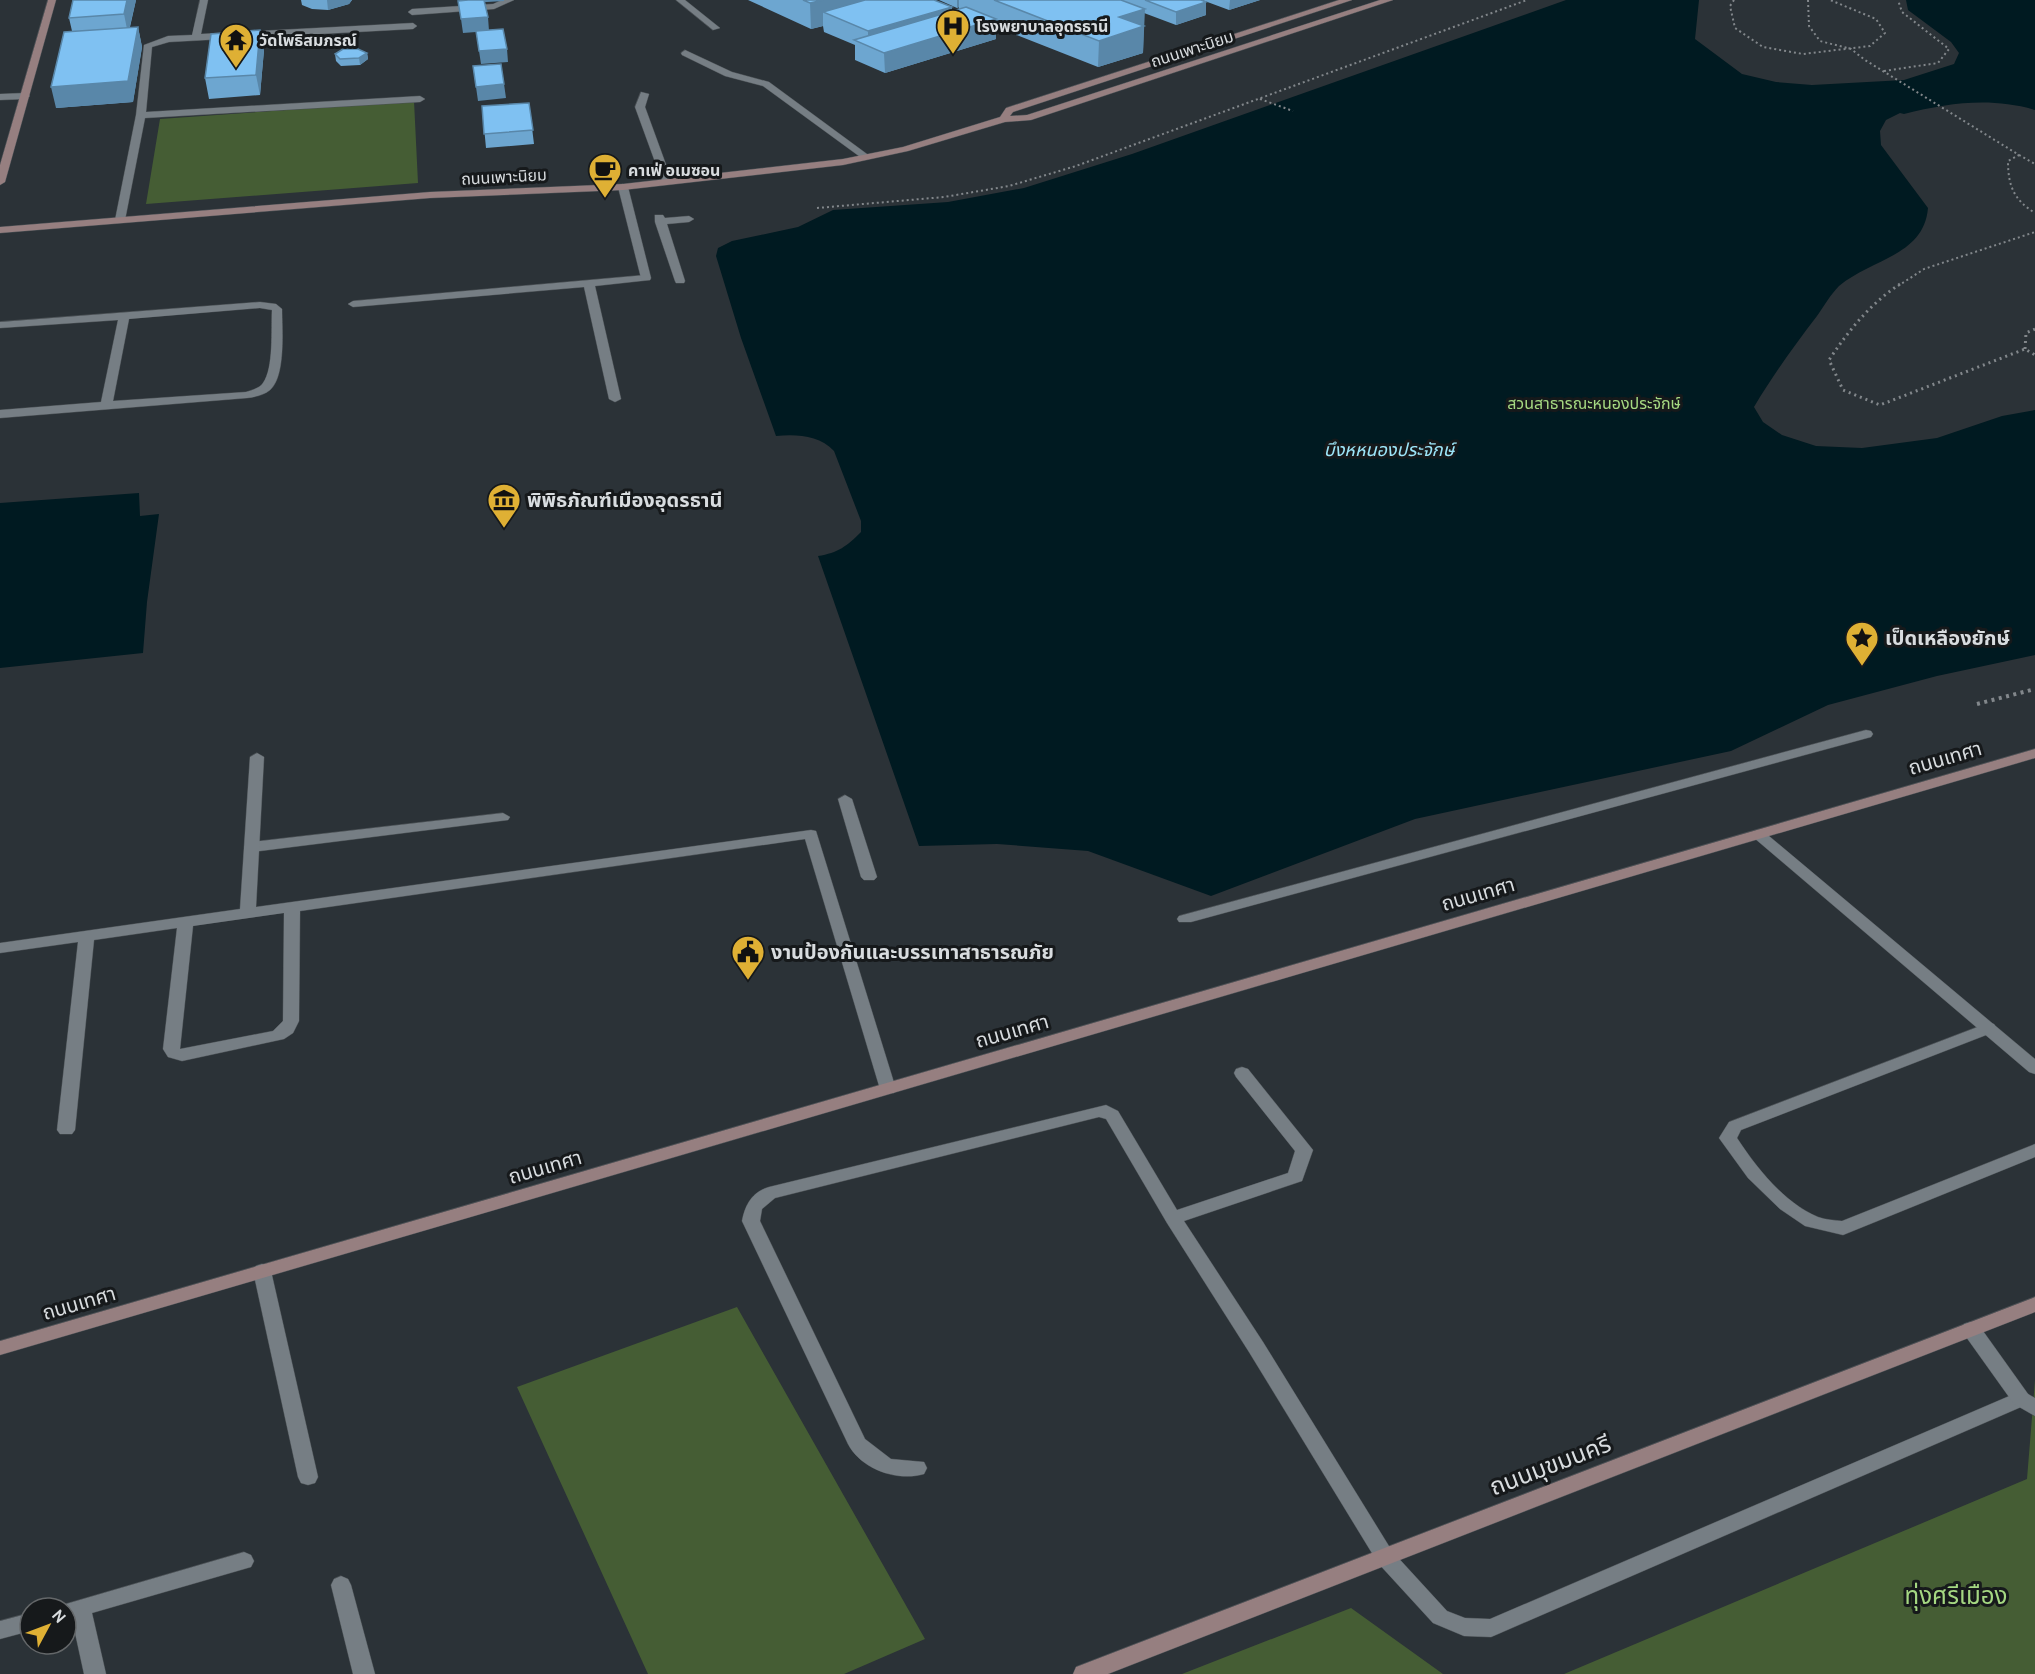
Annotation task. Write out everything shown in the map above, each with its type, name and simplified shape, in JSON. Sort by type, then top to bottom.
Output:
[{"type":"street","points":[[0,182],[4,155],[25,96],[52,0]]},
{"type":"street","points":[[196,38],[204,0]]},
{"type":"street","points":[[412,12],[494,6],[510,0]]},
{"type":"street","points":[[680,0],[716,28]]},
{"type":"street","name":"ถนนเพาะนิยม","points":[[1004,119],[1009,110],[1348,0]]},
{"type":"street","name":"ถนนเพาะนิยม","points":[[0,230],[430,195],[623,187],[866,157],[905,149],[1004,119],[1028,118],[1389,0]]},
{"type":"street","points":[[120,220],[141,115],[148,45],[168,39],[413,26]]},
{"type":"street","points":[[685,53],[705,59],[725,73],[754,78],[766,84],[866,157]]},
{"type":"street","points":[[644,94],[640,107],[668,182]]},
{"type":"street","points":[[0,97],[25,96]]},
{"type":"street","points":[[141,115],[420,99]]},
{"type":"street","points":[[352,304],[646,278],[623,187]]},
{"type":"street","points":[[680,281],[660,219],[689,219]]},
{"type":"street","points":[[589,283],[615,399]]},
{"type":"street","points":[[0,325],[260,305],[277,309],[273,371],[264,389],[247,395],[0,414]]},
{"type":"street","points":[[106,405],[124,316]]},
{"type":"street","points":[[1185,919],[1866,734]]},
{"type":"street","name":"ถนนเทศา","points":[[0,1348],[2035,753]]},
{"type":"street","points":[[248,913],[257,757]]},
{"type":"street","points":[[845,799],[869,877]]},
{"type":"street","points":[[252,848],[503,817]]},
{"type":"street","points":[[0,948],[811,834],[888,1089]]},
{"type":"street","points":[[1758,834],[2035,1068]]},
{"type":"street","points":[[186,922],[171,1048],[174,1053],[182,1055],[278,1035],[287,1029],[291,1021],[292,907]]},
{"type":"street","points":[[66,1130],[87,936]]},
{"type":"street","points":[[1988,1028],[1735,1126],[1728,1138],[1742,1160],[1783,1202],[1813,1222],[1843,1228],[2035,1150]]},
{"type":"street","points":[[1173,1218],[1296,1177],[1304,1150],[1242,1073]]},
{"type":"street","points":[[917,1468],[892,1469],[878,1462],[858,1444],[751,1221],[754,1206],[770,1193],[1106,1111],[1112,1115],[1173,1218],[1256,1347],[1385,1557],[1440,1617],[1464,1627],[1491,1628],[2028,1404],[1971,1329]]},
{"type":"street","points":[[262,1271],[308,1478]]},
{"type":"street","name":"ถนนมุขมนครี","points":[[1084,1674],[2035,1304]]},
{"type":"street","points":[[78,1609],[244,1561]]},
{"type":"street","points":[[341,1586],[364,1674]]},
{"type":"street","points":[[78,1624],[96,1674]]},
{"type":"street","points":[[0,1630],[18,1625]]},
{"type":"path","points":[[817,208],[944,196],[1009,186],[1076,166],[1527,0]]},
{"type":"path","points":[[1734,0],[1730,6],[1735,28],[1763,47],[1803,54],[1851,49],[1870,46],[1885,33],[1876,19],[1830,0]]},
{"type":"path","points":[[1808,0],[1809,26],[1821,41],[1851,49],[2035,164]]},
{"type":"path","points":[[1883,71],[1938,63],[1949,49],[1902,12],[1898,0]]},
{"type":"path","points":[[1259,99],[1293,111]]},
{"type":"path","points":[[2019,154],[2008,161],[2007,183],[2019,204],[2035,213]]},
{"type":"path","points":[[2025,349],[1880,405],[1843,390],[1829,360],[1850,328],[1883,296],[1924,269],[2035,232]]},
{"type":"path","points":[[2025,349],[2026,333],[2035,329]]},
{"type":"path","points":[[2025,349],[2035,355]]},
{"type":"path","points":[[1977,704],[2035,689]]},
{"type":"green space","points":[[414,101],[418,183],[146,204],[160,119]]},
{"type":"green space","points":[[737,1307],[925,1639],[844,1674],[648,1674],[517,1387]]},
{"type":"green space","name":"ทุ่งศรีเมือง","points":[[2035,1380],[2035,1674],[1564,1674],[2027,1479]]},
{"type":"green space","points":[[1351,1608],[1443,1674],[1182,1674]]},
{"type":"water","name":"บึงหหนองประจักษ์","points":[[1566,0],[1699,0],[1695,39],[1742,74],[1776,82],[1812,85],[1904,80],[1954,64],[1959,53],[1951,42],[1908,10],[1906,0],[2035,0],[2035,110],[2002,104],[1953,104],[1900,113],[1886,120],[1880,131],[1881,145],[1928,208],[1924,224],[1917,237],[1907,247],[1839,286],[1784,361],[1754,407],[1763,422],[1782,435],[1816,446],[1862,448],[1937,438],[2002,416],[2035,410],[2035,655],[1937,676],[1828,705],[1731,751],[1415,819],[1211,896],[1088,851],[997,844],[919,846],[818,556],[837,551],[851,541],[861,532],[861,521],[834,451],[821,442],[807,437],[776,436],[741,338],[716,256],[718,248],[732,241],[798,227],[833,210],[948,202],[1024,188],[1132,154]]},
{"type":"water","points":[[139,493],[140,516],[159,514],[147,602],[143,653],[0,668],[0,503]]},
{"type":"building","points":[[73,0],[127,0],[124,14],[69,18]]},
{"type":"building","points":[[484,0],[488,17],[461,19],[458,1]]},
{"type":"building","points":[[803,0],[823,0],[810,3]]},
{"type":"building","points":[[865,0],[934,0],[952,7],[868,31],[823,12]]},
{"type":"building","points":[[994,0],[1121,0],[1145,9],[1119,17],[1144,26],[1099,41]]},
{"type":"building","points":[[1145,0],[1201,0],[1206,2],[1176,12]]},
{"type":"building","points":[[966,7],[996,19],[884,53],[854,40]]},
{"type":"building","points":[[138,27],[128,81],[51,87],[64,32]]},
{"type":"building","points":[[503,29],[507,49],[479,51],[476,31]]},
{"type":"building","points":[[260,30],[256,75],[205,78],[211,34]]},
{"type":"building","points":[[343,49],[358,49],[367,53],[359,58],[340,59],[335,54]]},
{"type":"building","points":[[501,64],[504,84],[476,87],[473,66]]},
{"type":"building","points":[[529,103],[533,130],[484,134],[482,106]]},
{"type":"place","name":"โรงพยาบาลอุดรธานี","points":[[953,55]]},
{"type":"place","name":"วัดโพธิสมภรณ์","points":[[236,69]]},
{"type":"place","name":"คาเฟ่ อเมซอน","points":[[605,199]]},
{"type":"place","name":"พิพิธภัณฑ์เมืองอุดรธานี","points":[[504,529]]},
{"type":"place","name":"เป็ดเหลืองยักษ์","points":[[1862,667]]},
{"type":"place","name":"งานป้องกันและบรรเทาสาธารณภัย","points":[[748,981]]},
{"type":"park label","name":"สวนสาธารณะหนองประจักษ์","points":[[1594,403]]}]
